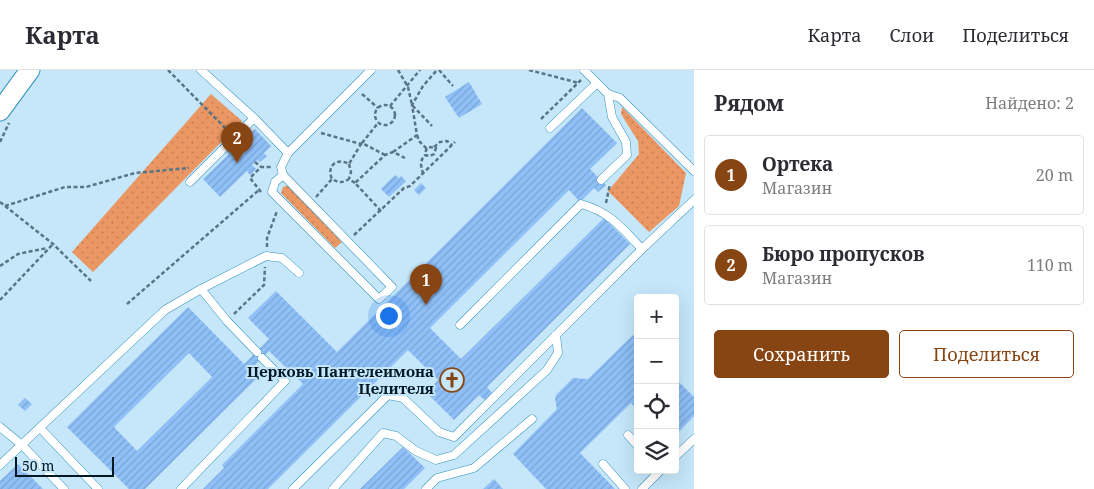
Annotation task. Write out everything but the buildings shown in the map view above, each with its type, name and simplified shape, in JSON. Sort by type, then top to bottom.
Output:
[{"type":"street","points":[[0,111],[30,70]]},
{"type":"lane","points":[[201,70],[254,118],[288,153]]},
{"type":"lane","points":[[283,175],[275,182],[272,192],[379,299],[392,287],[283,175],[281,167],[288,153],[371,70]]},
{"type":"lane","points":[[582,72],[608,94],[620,98],[694,172]]},
{"type":"lane","points":[[550,128],[597,83]]},
{"type":"lane","points":[[601,180],[627,156],[626,142],[612,117],[608,94]]},
{"type":"lane","points":[[190,182],[254,118]]},
{"type":"lane","points":[[293,489],[388,395],[403,398],[439,432],[454,437],[642,249],[694,200]]},
{"type":"lane","points":[[460,325],[581,204],[603,211],[642,249]]},
{"type":"lane","points":[[0,465],[165,310],[266,256],[282,258],[299,273]]},
{"type":"lane","points":[[181,489],[285,381],[227,321],[201,290]]},
{"type":"lane","points":[[333,489],[383,433],[396,436],[416,451],[436,460],[454,454],[547,370],[558,353],[556,335]]},
{"type":"lane","points":[[426,489],[437,478],[474,468],[532,419]]},
{"type":"lane","points":[[0,426],[22,445],[64,489]]},
{"type":"lane","points":[[40,428],[98,489]]},
{"type":"lane","points":[[628,435],[634,442]]},
{"type":"lane","points":[[679,453],[694,439]]},
{"type":"lane","points":[[603,464],[625,489]]},
{"type":"lane","points":[[642,489],[657,474]]},
{"type":"path","points":[[168,70],[233,138]]},
{"type":"path","points":[[398,70],[408,87],[419,141],[427,149]]},
{"type":"path","points":[[390,106],[408,87],[420,70]]},
{"type":"path","points":[[412,105],[423,86],[438,70],[453,86]]},
{"type":"path","points":[[529,70],[579,83]]},
{"type":"path","points":[[541,119],[579,83],[582,72]]},
{"type":"path","points":[[366,87],[360,93],[378,108]]},
{"type":"path","points":[[384,105],[390,106],[394,110],[395,116],[389,124],[378,123],[375,116],[378,108],[384,105]]},
{"type":"path","points":[[412,105],[432,126]]},
{"type":"path","points":[[332,180],[344,182],[349,179],[351,172],[349,164],[361,144],[378,123]]},
{"type":"path","points":[[327,126],[321,133],[361,144],[385,154]]},
{"type":"path","points":[[354,183],[385,154],[393,152],[417,134]]},
{"type":"path","points":[[347,230],[353,236],[404,188],[410,186],[453,144],[447,141],[440,142],[434,147],[427,149]]},
{"type":"path","points":[[426,155],[434,154],[436,148],[434,147]]},
{"type":"path","points":[[423,174],[421,165],[427,149]]},
{"type":"path","points":[[393,152],[405,158]]},
{"type":"path","points":[[332,180],[330,175],[332,165],[338,161],[344,161],[349,164]]},
{"type":"path","points":[[255,162],[261,167]]},
{"type":"path","points":[[5,206],[65,187],[86,187],[135,173],[206,166]]},
{"type":"path","points":[[603,211],[610,190],[611,177],[608,174]]},
{"type":"path","points":[[349,179],[381,211]]},
{"type":"path","points":[[316,197],[332,180]]},
{"type":"path","points":[[127,304],[259,190]]},
{"type":"path","points":[[310,191],[322,204]]},
{"type":"path","points":[[0,202],[53,244],[92,281]]},
{"type":"path","points":[[0,300],[53,244]]},
{"type":"path","points":[[0,266],[18,254],[48,248]]},
{"type":"shaded area","points":[[211,94],[242,121],[93,272],[72,252]]},
{"type":"shaded area","points":[[622,107],[686,173],[679,206],[649,232],[608,191],[639,154],[638,141],[621,114]]},
{"type":"shaded area","points":[[289,186],[342,242],[335,248],[281,193],[283,187]]},
{"type":"place","name":"Бюро пропусков","points":[[237,163]]},
{"type":"place","name":"Ортека","points":[[426,305]]},
{"type":"place","name":"Церковь Пантелеимона Целителя","points":[[452,380]]}]
